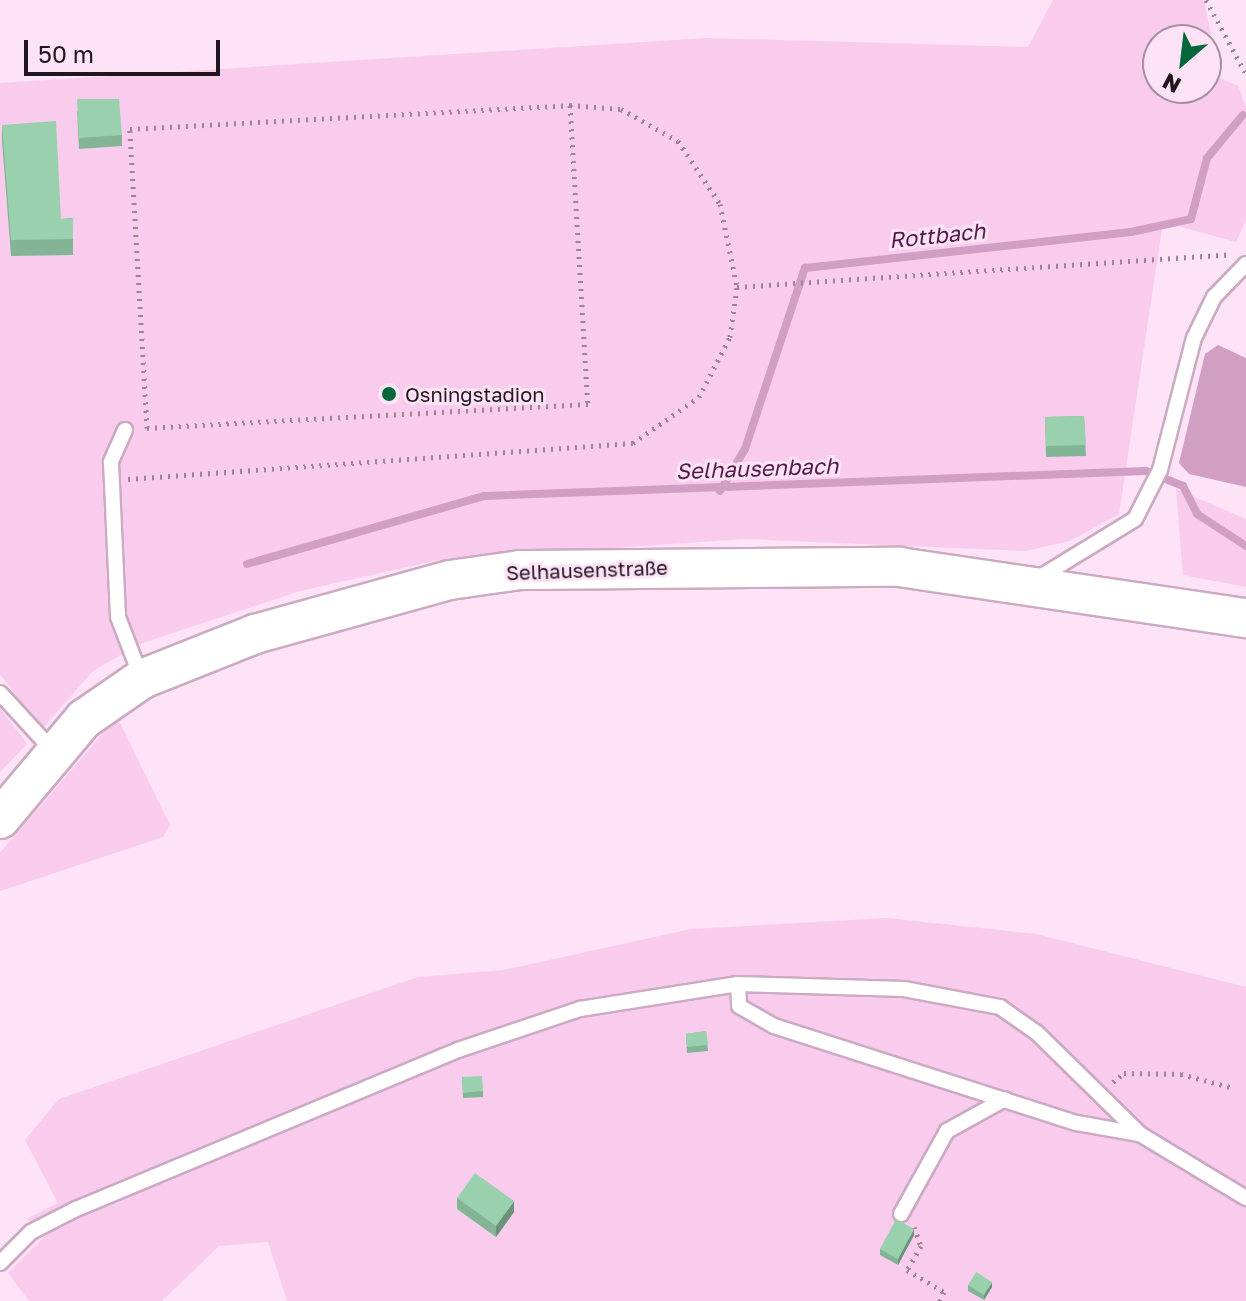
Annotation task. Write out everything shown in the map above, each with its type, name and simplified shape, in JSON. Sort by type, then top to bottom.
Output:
[{"type":"street","name":"Selhausenstraße","points":[[0,819],[84,719],[142,679],[320,613],[520,570],[806,562],[1033,582],[1246,618]]},
{"type":"lane","points":[[1033,582],[1135,519],[1158,476],[1194,338],[1214,297],[1245,264]]},
{"type":"lane","points":[[125,430],[112,450],[118,617],[142,679]]},
{"type":"lane","points":[[0,693],[54,752]]},
{"type":"lane","points":[[0,1263],[62,1216],[458,1050],[580,1009],[738,984],[802,980],[981,1000],[1027,1024],[1140,1134],[1246,1198]]},
{"type":"lane","points":[[738,984],[739,1006],[755,1018],[1005,1099],[1140,1134]]},
{"type":"lane","points":[[901,1214],[947,1131],[1005,1099]]},
{"type":"path","points":[[1206,0],[1246,74]]},
{"type":"path","points":[[111,481],[633,443],[699,397],[730,337],[737,287],[720,204],[678,141],[621,109],[570,105],[130,129],[147,428],[588,404],[570,105]]},
{"type":"path","points":[[737,287],[818,287],[970,268],[1231,253],[1245,264]]},
{"type":"path","points":[[1111,1106],[1111,1084],[1124,1073],[1181,1074],[1234,1088]]},
{"type":"path","points":[[901,1214],[922,1238],[907,1270],[944,1292],[940,1301]]},
{"type":"shaded area","name":"Osningstadion","points":[[1053,0],[1204,0],[1209,24],[1142,24],[1142,104],[1222,104],[1222,79],[1238,86],[1246,107],[1246,220],[1236,242],[1163,222],[1119,514],[1070,541],[1025,551],[745,539],[439,560],[300,591],[140,644],[93,671],[41,730],[0,674],[0,83],[707,38],[1028,47]]},
{"type":"shaded area","points":[[1218,345],[1246,358],[1246,487],[1189,474],[1179,463],[1205,354]]},
{"type":"shaded area","points":[[1176,489],[1246,519],[1246,587],[1183,575]]},
{"type":"shaded area","points":[[0,708],[27,744],[0,772]]},
{"type":"shaded area","points":[[117,717],[170,825],[163,837],[0,891],[0,853]]},
{"type":"shaded area","points":[[887,918],[1036,934],[1246,987],[1246,1301],[287,1301],[268,1242],[219,1246],[162,1301],[29,1301],[8,1273],[49,1232],[26,1219],[58,1203],[25,1140],[59,1099],[418,977],[503,970],[691,929]]},
{"type":"building","points":[[77,99],[119,99],[122,135],[79,138]]},
{"type":"building","points":[[56,121],[61,219],[73,218],[73,239],[11,240],[2,125]]},
{"type":"building","points":[[1084,416],[1086,445],[1046,446],[1045,417]]},
{"type":"building","points":[[706,1031],[708,1045],[687,1047],[686,1034]]},
{"type":"building","points":[[482,1076],[483,1091],[463,1093],[462,1077]]},
{"type":"building","points":[[475,1173],[514,1201],[496,1226],[457,1198]]},
{"type":"building","points":[[896,1219],[914,1229],[898,1259],[880,1249]]},
{"type":"building","points":[[976,1272],[992,1282],[984,1295],[968,1285]]},
{"type":"waterway","name":"Rottbach","points":[[720,491],[745,449],[805,268],[1131,232],[1191,219],[1207,158],[1243,115]]},
{"type":"waterway","name":"Selhausenbach","points":[[247,564],[484,496],[1146,471],[1183,486],[1197,514],[1246,546]]},
{"type":"place","name":"Osningstadion","points":[[389,394]]}]
